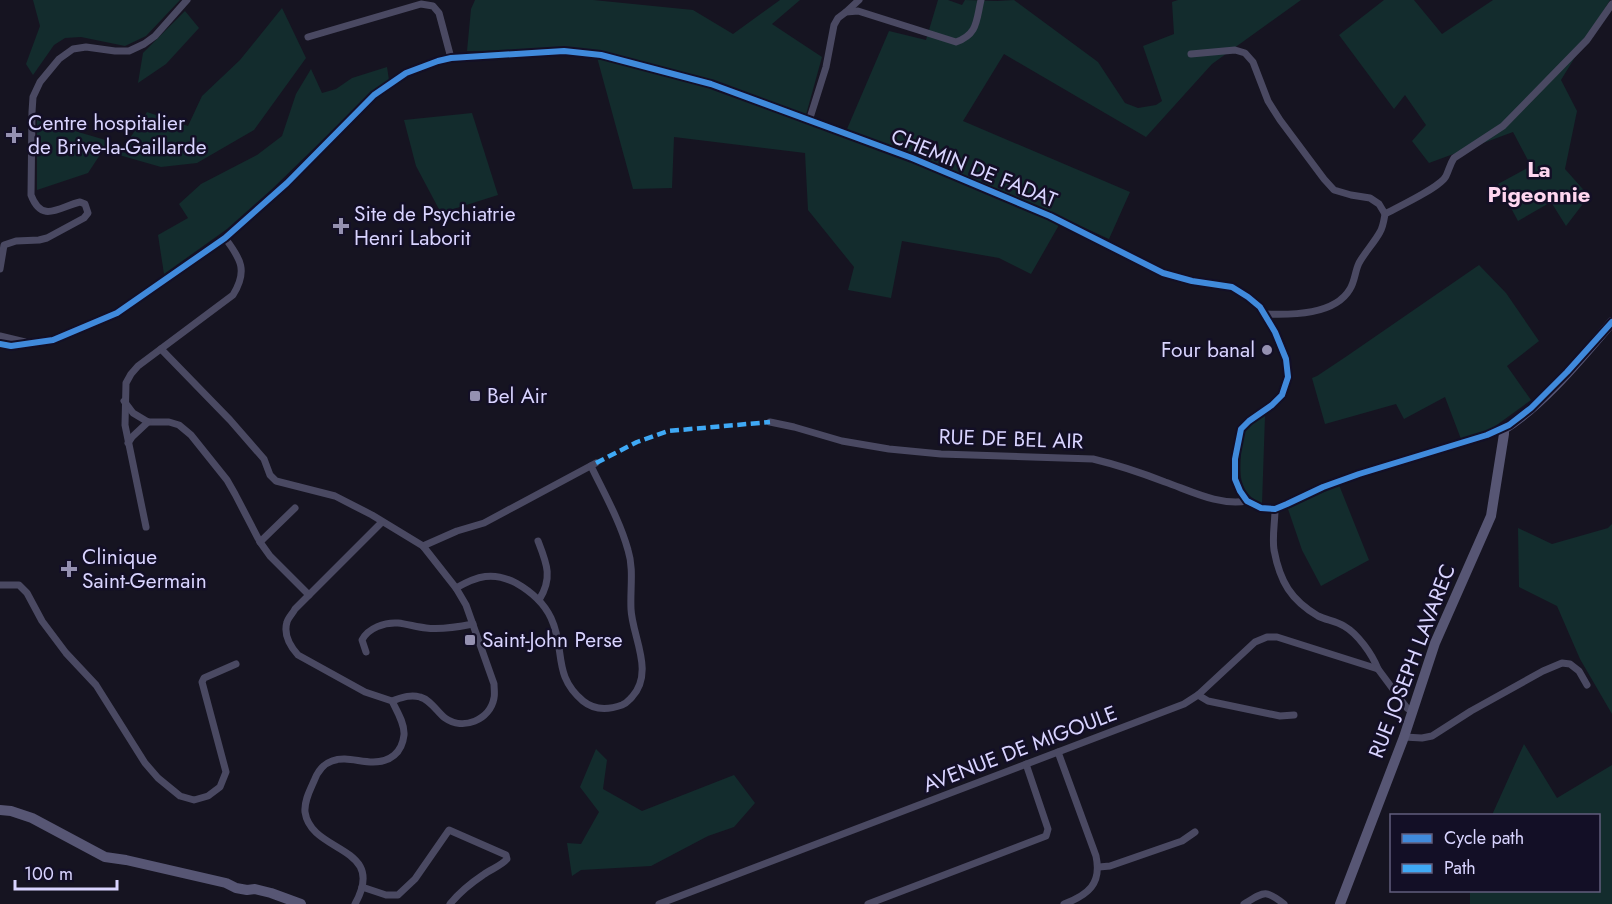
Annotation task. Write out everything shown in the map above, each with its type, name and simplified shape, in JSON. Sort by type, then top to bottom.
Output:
[{"type":"street","points":[[0,269],[4,245],[16,241],[47,238],[84,218],[88,213],[85,204],[80,202],[49,213],[33,202],[31,195],[32,112],[33,97],[40,81],[59,59],[73,49],[86,47],[129,51],[144,44],[155,36],[187,0]]},
{"type":"street","points":[[809,121],[826,67],[834,25],[838,18],[859,0]]},
{"type":"street","points":[[846,12],[858,11],[956,42],[967,38],[974,30],[981,0]]},
{"type":"street","points":[[308,37],[421,4],[433,6],[439,13],[451,58]]},
{"type":"street","points":[[1385,214],[1437,186],[1446,177],[1454,158],[1503,126],[1587,40],[1612,4]]},
{"type":"street","points":[[1191,54],[1234,50],[1245,53],[1253,62],[1268,101],[1324,179],[1334,190],[1370,198],[1379,204],[1385,214],[1382,230],[1359,263],[1351,288],[1341,300],[1307,313],[1265,314]]},
{"type":"street","name":"CHEMIN DE FADAT","points":[[31,344],[53,340],[117,313],[225,238],[286,183],[374,95],[406,74],[451,58],[564,51],[601,55],[711,84],[912,158],[1050,216],[1163,273],[1192,281],[1232,287],[1248,297],[1265,314],[1281,344],[1288,377],[1282,395],[1241,429],[1234,459],[1235,478],[1247,501]]},
{"type":"street","points":[[146,527],[125,424],[126,383],[130,374],[138,366],[233,295],[239,285],[241,265],[235,250],[225,238]]},
{"type":"street","points":[[1247,501],[1261,508],[1275,509],[1323,487],[1359,474],[1504,429],[1548,392],[1612,322]]},
{"type":"street","points":[[0,336],[31,344]]},
{"type":"street","points":[[0,344],[31,344]]},
{"type":"street","points":[[161,349],[230,420],[264,459],[270,475],[276,481],[335,496],[372,515],[423,546],[456,588],[465,605],[494,684],[495,697],[490,708],[483,717],[471,723],[459,723],[446,718],[421,697],[407,696],[392,700],[365,692],[298,655],[290,645],[286,633],[287,622],[295,609],[382,522]]},
{"type":"street","points":[[124,401],[133,413],[148,422],[169,422],[179,425],[191,435],[227,480],[260,542],[270,556],[309,595]]},
{"type":"street","points":[[128,443],[148,422]]},
{"type":"street","name":"RUE DE BEL AIR","points":[[770,422],[842,441],[889,449],[941,454],[1094,459],[1117,464],[1215,500],[1237,503],[1247,501]]},
{"type":"street","name":"RUE JOSEPH LAVAREC","points":[[1340,904],[1404,737],[1443,622],[1491,516],[1504,429]]},
{"type":"street","points":[[423,546],[457,531],[484,523],[594,465],[629,551],[632,586],[631,612],[642,662],[636,692],[626,703],[614,707],[602,709],[587,705],[573,693],[566,683],[557,635],[551,617],[539,600],[523,587],[494,576],[479,577],[456,588]]},
{"type":"street","points":[[260,542],[295,508]]},
{"type":"street","points":[[1275,509],[1274,548],[1285,585],[1297,602],[1320,616],[1344,626],[1356,635],[1378,669],[1407,708],[1413,712]]},
{"type":"street","points":[[538,542],[548,570],[547,583],[539,600]]},
{"type":"street","points":[[0,585],[19,585],[27,593],[42,621],[66,653],[96,686],[145,763],[158,778],[180,796],[194,800],[208,796],[220,787],[226,772],[202,682],[204,678],[236,664]]},
{"type":"street","points":[[366,652],[362,640],[365,633],[381,626],[397,623],[427,628],[473,624]]},
{"type":"street","name":"AVENUE DE MIGOULE","points":[[659,904],[1184,704],[1198,695],[1255,642],[1267,637],[1277,637],[1378,669]]},
{"type":"street","points":[[1358,661],[1362,643]]},
{"type":"street","points":[[1404,737],[1432,736],[1471,711],[1562,663],[1570,664],[1579,671],[1587,685]]},
{"type":"street","points":[[1198,695],[1208,700],[1270,714],[1294,715]]},
{"type":"street","points":[[355,904],[361,893],[362,869],[355,859],[310,827],[305,810],[307,797],[317,773],[328,762],[342,759],[375,763],[398,753],[404,735],[392,700]]},
{"type":"street","points":[[1058,752],[1098,867],[1095,881],[1085,895],[1064,904]]},
{"type":"street","points":[[868,904],[1046,836],[1048,829],[1026,765]]},
{"type":"street","points":[[0,810],[32,818],[105,857],[226,883],[236,888],[255,889],[301,904]]},
{"type":"street","points":[[362,887],[386,895],[398,896],[415,879],[449,830],[506,855],[507,859],[504,863],[482,876],[450,904]]},
{"type":"street","points":[[1098,867],[1110,866],[1182,841],[1195,832]]},
{"type":"street","points":[[1245,904],[1261,894],[1271,894],[1284,904]]},
{"type":"green space","points":[[33,0],[180,0],[146,36],[125,46],[81,37],[65,38],[54,45],[33,75],[26,64],[40,26]]},
{"type":"green space","points":[[475,0],[593,0],[693,10],[733,34],[780,0],[800,0],[772,24],[822,57],[804,122],[844,136],[889,31],[926,40],[938,0],[948,0],[962,5],[965,0],[1014,0],[1098,62],[1125,103],[1138,108],[1156,105],[1162,101],[1143,46],[1174,34],[1172,2],[1178,0],[1301,0],[1212,64],[1146,137],[1004,54],[963,121],[1130,192],[1109,239],[1063,218],[1031,274],[999,258],[902,241],[891,298],[848,290],[854,267],[808,210],[805,153],[674,137],[672,188],[633,189],[595,50],[467,51],[471,9]]},
{"type":"green space","points":[[1384,0],[1414,0],[1442,34],[1493,0],[1610,0],[1561,80],[1577,111],[1565,169],[1589,196],[1566,226],[1551,202],[1518,221],[1498,184],[1531,166],[1513,132],[1429,163],[1412,141],[1426,125],[1405,95],[1394,109],[1339,35]]},
{"type":"green space","points":[[282,8],[306,58],[254,130],[197,163],[161,167],[119,155],[147,112],[188,126],[202,96],[240,60]]},
{"type":"green space","points":[[185,11],[199,28],[166,64],[138,83],[143,53]]},
{"type":"green space","points":[[387,67],[389,80],[374,90],[271,190],[227,229],[164,274],[158,235],[188,218],[179,204],[201,184],[257,155],[282,136],[296,94],[311,69],[322,93],[336,89],[352,78]]},
{"type":"green space","points":[[472,113],[498,195],[441,213],[416,166],[404,120]]},
{"type":"green space","points":[[37,120],[109,141],[88,173],[37,190]]},
{"type":"green space","points":[[1479,265],[1506,293],[1539,341],[1507,366],[1531,400],[1487,432],[1461,439],[1445,397],[1404,419],[1396,404],[1325,424],[1312,378]]},
{"type":"green space","points":[[1265,416],[1262,504],[1245,489],[1241,476],[1241,461],[1242,441],[1246,430]]},
{"type":"green space","points":[[1339,485],[1369,560],[1321,586],[1302,550],[1288,509]]},
{"type":"green space","points":[[1612,524],[1612,714],[1580,659],[1557,606],[1519,587],[1518,528],[1552,544],[1608,528]]},
{"type":"green space","points":[[1524,744],[1557,798],[1612,765],[1612,904],[1470,904],[1470,892],[1600,892],[1600,814],[1492,814]]},
{"type":"green space","points":[[596,749],[607,760],[603,789],[642,811],[734,775],[755,803],[734,827],[708,836],[651,866],[581,870],[572,876],[567,843],[581,844],[599,812],[580,787]]},
{"type":"marked path","points":[[596,463],[637,442],[668,431],[770,422]]},
{"type":"cycle path","points":[[0,344],[11,346],[53,340],[117,313],[225,238],[287,183],[374,95],[406,73],[451,58],[564,51],[601,55],[711,84],[912,158],[1050,216],[1163,273],[1192,281],[1232,287],[1248,297],[1260,307],[1275,332],[1286,359],[1288,377],[1282,395],[1241,429],[1235,459],[1235,479],[1247,501],[1261,508],[1275,509],[1323,487],[1359,474],[1487,435],[1509,425],[1531,408],[1612,322]]},
{"type":"place","name":"Centre hospitalier de Brive-la-Gaillarde","points":[[14,135]]},
{"type":"place","name":"Site de Psychiatrie Henri Laborit","points":[[341,226]]},
{"type":"place","name":"Four banal","points":[[1267,350]]},
{"type":"place","name":"Bel Air","points":[[475,396]]},
{"type":"place","name":"Clinique Saint-Germain","points":[[69,569]]},
{"type":"place","name":"Saint-John Perse","points":[[470,640]]},
{"type":"district","name":"La Pigeonnie","points":[[1539,182]]}]
